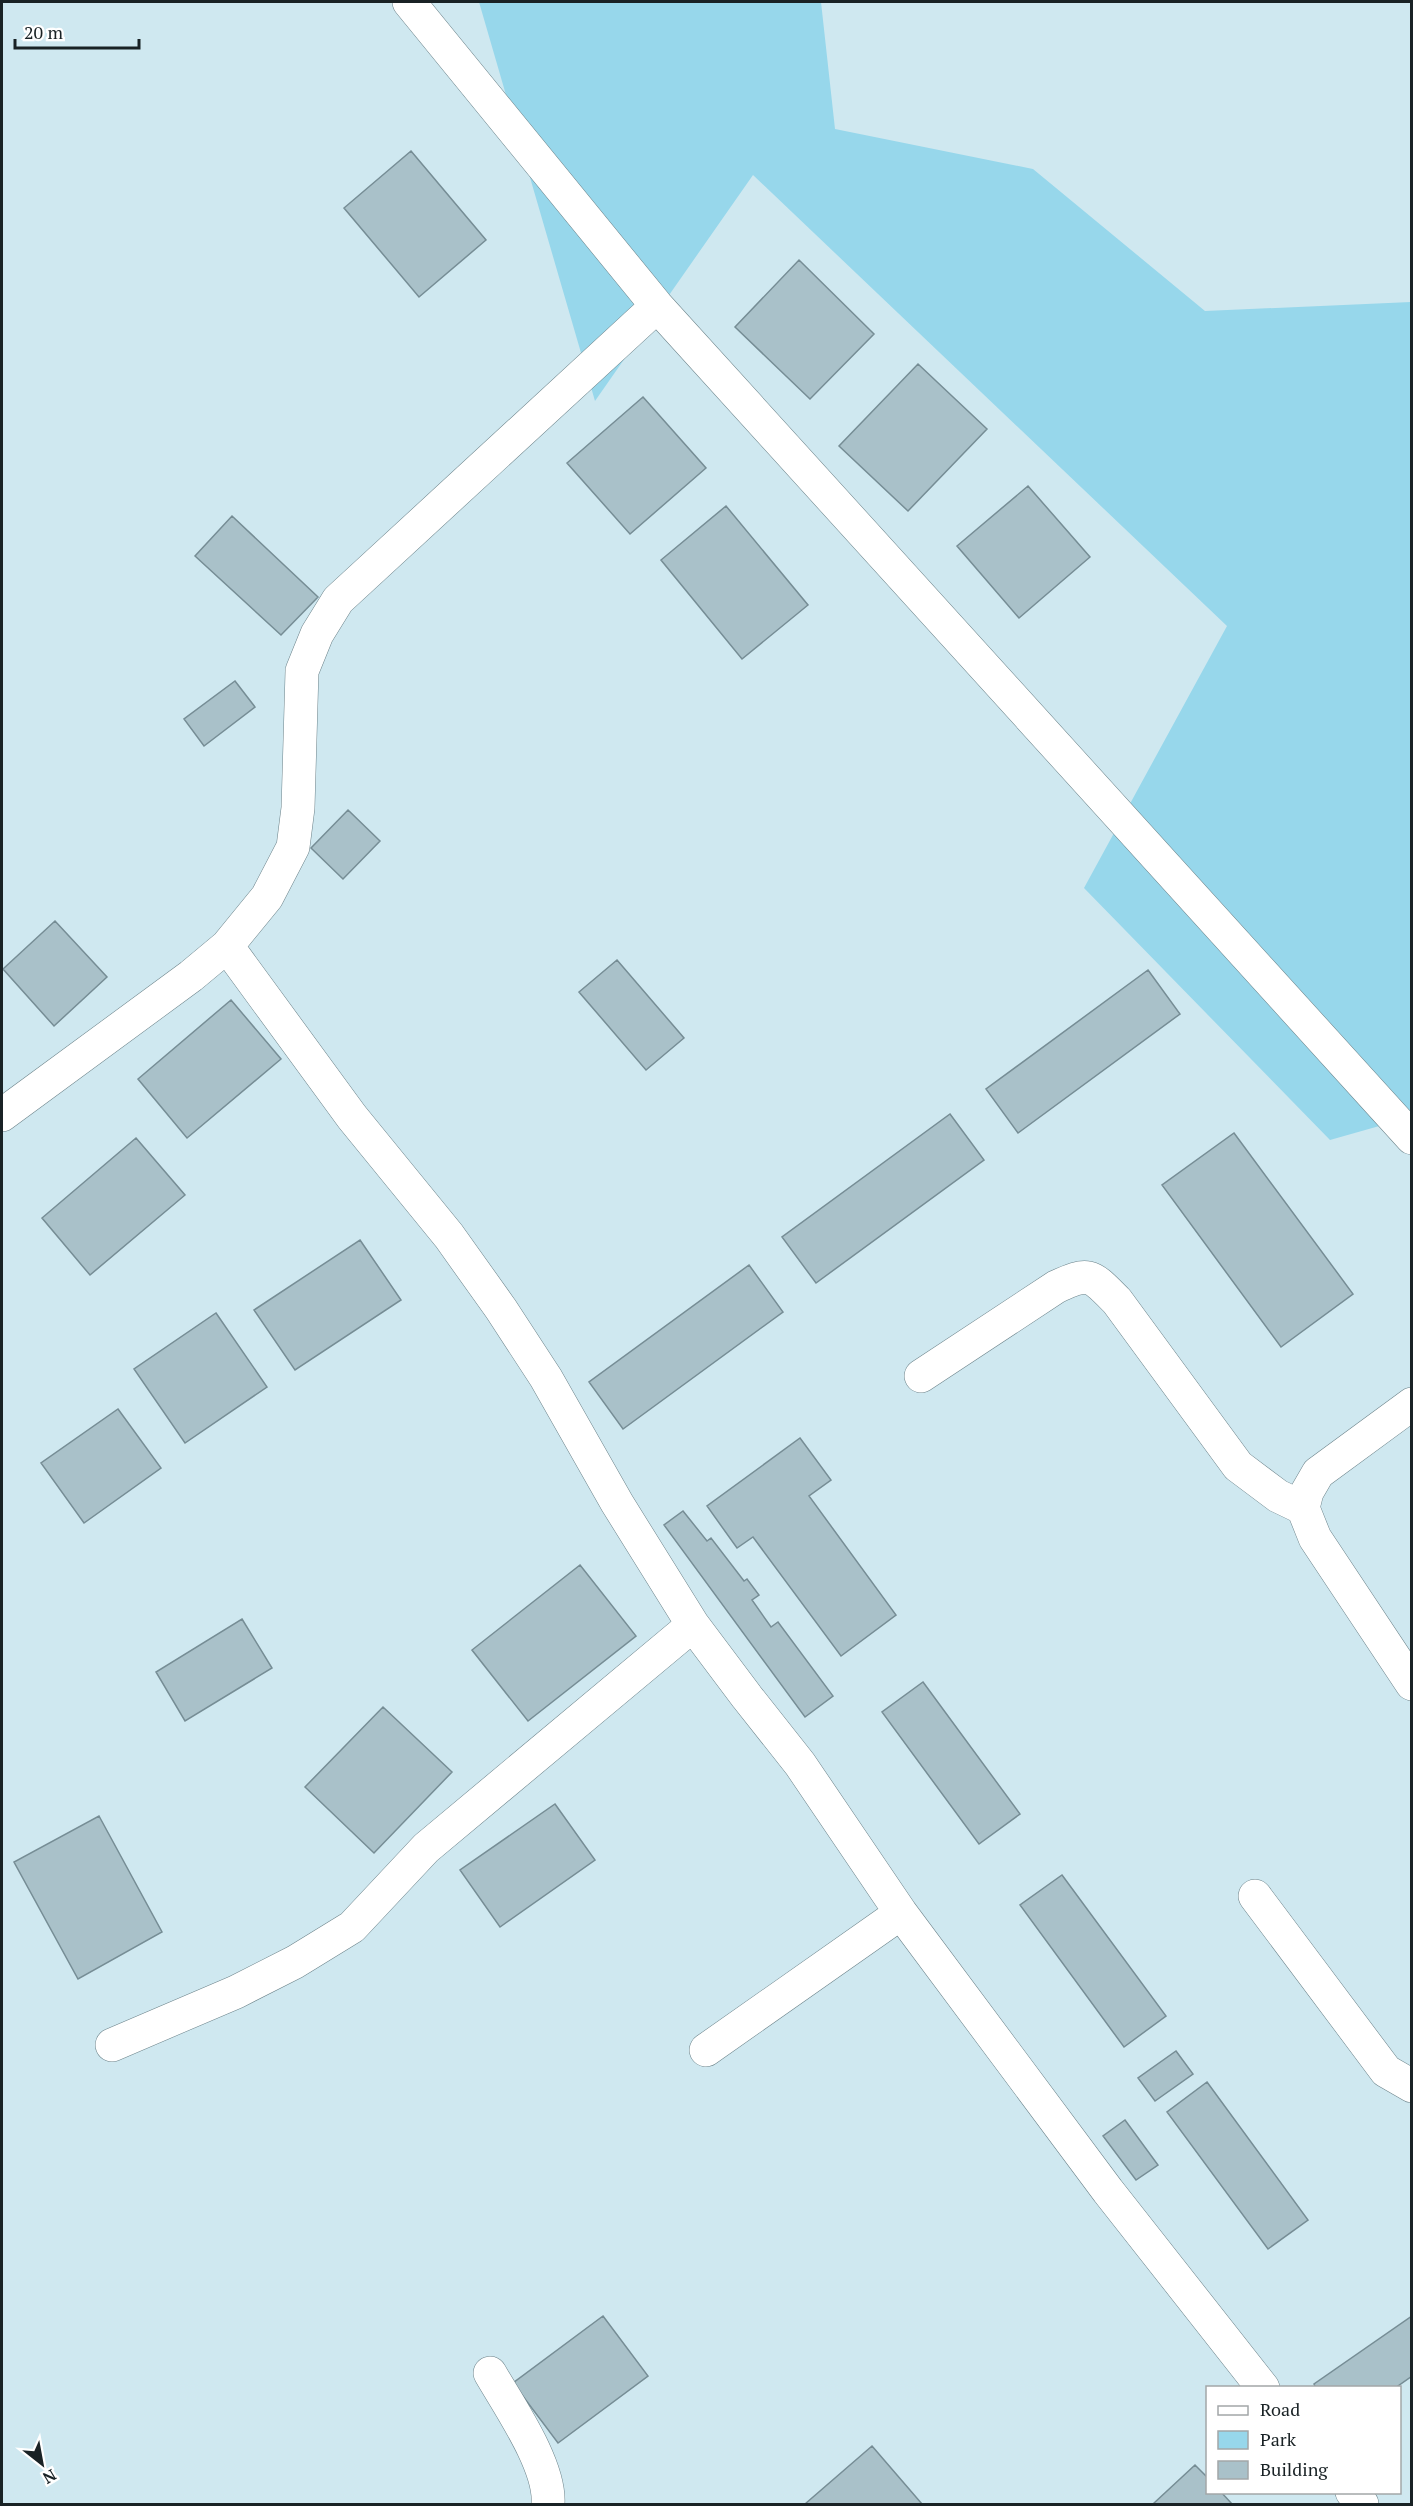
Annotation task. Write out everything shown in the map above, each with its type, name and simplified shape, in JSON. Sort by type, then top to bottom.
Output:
[{"type":"street","points":[[409,2],[657,306],[1412,1138]]},
{"type":"street","points":[[2,1115],[191,976],[227,946],[267,897],[293,847],[298,808],[302,670],[317,634],[338,600],[657,306]]},
{"type":"street","points":[[227,946],[352,1117],[449,1236],[501,1309],[546,1378],[617,1503],[693,1625],[800,1764],[901,1913],[1108,2191],[1261,2386]]},
{"type":"street","points":[[921,1376],[1056,1287],[1079,1276],[1097,1281],[1117,1300],[1238,1466],[1278,1496],[1303,1508]]},
{"type":"street","points":[[1412,1404],[1318,1473],[1307,1492],[1303,1508],[1315,1538],[1412,1684]]},
{"type":"street","points":[[112,2045],[236,1992],[295,1962],[352,1927],[426,1848],[693,1625]]},
{"type":"street","points":[[1255,1896],[1386,2071],[1412,2086]]},
{"type":"street","points":[[706,2050],[901,1913]]},
{"type":"street","points":[[490,2373],[533,2449],[549,2494],[548,2505]]},
{"type":"green space","points":[[479,2],[821,2],[835,129],[1033,169],[1205,311],[1411,302],[1411,1117],[1330,1140],[1084,888],[1227,626],[753,175],[595,401]]},
{"type":"building","points":[[411,151],[486,240],[419,297],[344,208]]},
{"type":"building","points":[[799,260],[874,334],[810,399],[735,327]]},
{"type":"building","points":[[918,364],[987,429],[908,511],[839,446]]},
{"type":"building","points":[[643,397],[706,468],[630,534],[567,463]]},
{"type":"building","points":[[1028,486],[1090,557],[1019,618],[957,546]]},
{"type":"building","points":[[726,506],[808,605],[742,659],[661,560]]},
{"type":"building","points":[[232,516],[318,597],[281,635],[195,556]]},
{"type":"building","points":[[235,681],[255,707],[204,746],[184,719]]},
{"type":"building","points":[[348,810],[380,841],[343,879],[311,848]]},
{"type":"building","points":[[55,921],[107,977],[54,1026],[3,969]]},
{"type":"building","points":[[617,960],[684,1038],[646,1070],[579,992]]},
{"type":"building","points":[[1148,970],[1180,1014],[1018,1133],[986,1089]]},
{"type":"building","points":[[231,1000],[281,1059],[187,1138],[138,1079]]},
{"type":"building","points":[[950,1114],[984,1160],[816,1283],[782,1237]]},
{"type":"building","points":[[1234,1133],[1353,1294],[1281,1347],[1162,1185]]},
{"type":"building","points":[[136,1138],[185,1195],[90,1275],[42,1218]]},
{"type":"building","points":[[360,1240],[401,1300],[295,1370],[254,1310]]},
{"type":"building","points":[[749,1265],[783,1312],[623,1429],[589,1382]]},
{"type":"building","points":[[216,1313],[267,1387],[185,1443],[134,1369]]},
{"type":"building","points":[[118,1409],[161,1468],[84,1523],[41,1463]]},
{"type":"building","points":[[800,1438],[831,1480],[809,1496],[896,1615],[841,1656],[753,1537],[737,1548],[707,1506]]},
{"type":"building","points":[[683,1511],[707,1541],[711,1538],[744,1581],[747,1579],[759,1595],[752,1600],[771,1627],[778,1622],[833,1696],[805,1717],[664,1525]]},
{"type":"building","points":[[580,1565],[636,1636],[528,1721],[472,1650]]},
{"type":"building","points":[[242,1619],[272,1668],[185,1721],[156,1672]]},
{"type":"building","points":[[923,1682],[1020,1814],[979,1844],[882,1712]]},
{"type":"building","points":[[383,1707],[452,1772],[374,1853],[305,1787]]},
{"type":"building","points":[[555,1804],[595,1860],[500,1927],[460,1870]]},
{"type":"building","points":[[99,1816],[162,1932],[78,1979],[14,1862]]},
{"type":"building","points":[[1062,1875],[1166,2016],[1124,2047],[1020,1905]]},
{"type":"building","points":[[1176,2051],[1193,2074],[1155,2101],[1138,2078]]},
{"type":"building","points":[[1207,2082],[1308,2220],[1268,2249],[1167,2112]]},
{"type":"building","points":[[1125,2120],[1158,2165],[1136,2180],[1103,2136]]},
{"type":"building","points":[[603,2316],[648,2376],[558,2443],[513,2383]]},
{"type":"building","points":[[1412,2316],[1412,2376],[1398,2386],[1315,2386],[1314,2384]]},
{"type":"building","points":[[872,2446],[922,2504],[805,2504]]},
{"type":"building","points":[[1195,2465],[1206,2476],[1206,2494],[1223,2494],[1232,2504],[1153,2504]]}]
